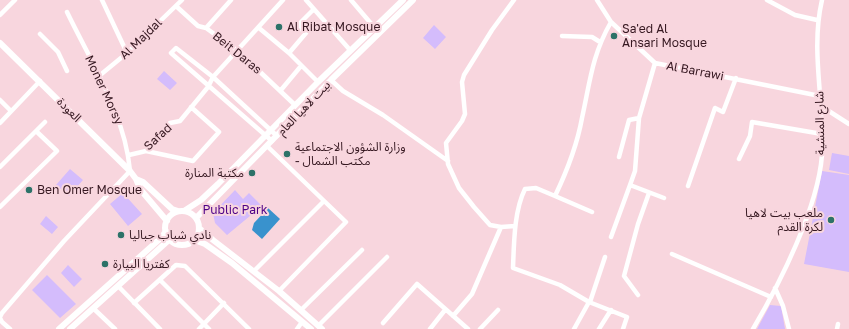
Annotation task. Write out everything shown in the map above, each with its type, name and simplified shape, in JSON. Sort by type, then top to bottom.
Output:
[{"type":"main road","name":"بيت لاهيا العام","points":[[181,211],[201,200],[350,50],[402,2],[413,0]]},
{"type":"main road","name":"بيت لاهيا العام","points":[[196,218],[331,80],[402,2]]},
{"type":"main road","name":"العودة","points":[[0,43],[130,171],[136,179],[140,189],[167,221]]},
{"type":"main road","name":"العودة","points":[[136,179],[143,182],[172,210],[181,211]]},
{"type":"main road","points":[[58,329],[162,237],[166,231],[167,221],[170,215],[181,211],[190,212],[196,218],[199,228],[279,291],[320,327]]},
{"type":"main road","points":[[194,240],[199,228]]},
{"type":"main road","points":[[166,231],[170,239],[181,244],[194,240],[205,244],[232,263],[309,328]]},
{"type":"main road","points":[[74,328],[93,308],[170,239]]},
{"type":"street","points":[[0,15],[15,0]]},
{"type":"street","points":[[102,0],[127,53]]},
{"type":"street","name":"Al Majdal","points":[[99,76],[127,53],[182,0]]},
{"type":"street","points":[[206,28],[231,0]]},
{"type":"street","name":"Safad","points":[[129,155],[146,151],[170,123],[180,121],[208,87],[213,77],[283,0]]},
{"type":"street","points":[[306,0],[350,50]]},
{"type":"street","points":[[351,0],[374,28]]},
{"type":"street","points":[[514,0],[492,30],[464,75],[462,82],[465,114],[462,121],[446,143],[448,161],[459,188],[474,207],[490,225],[501,227],[515,226]]},
{"type":"street","name":"Al Barrawi","points":[[598,0],[612,22],[655,63],[820,96]]},
{"type":"street","points":[[767,0],[795,15],[817,20]]},
{"type":"street","name":"شارع المنشية","points":[[753,329],[771,297],[798,238],[818,179],[822,155],[822,134],[817,66],[817,20],[822,0]]},
{"type":"street","name":"Beit Daras","points":[[176,6],[198,26],[206,28],[238,51],[296,105]]},
{"type":"street","points":[[289,54],[306,33],[299,27],[299,24],[314,9]]},
{"type":"street","name":"Moner Morsy","points":[[67,12],[99,76],[118,119],[129,155],[130,171]]},
{"type":"street","points":[[555,196],[569,168],[582,120],[593,64],[600,42],[612,22]]},
{"type":"street","points":[[259,28],[318,82]]},
{"type":"street","points":[[40,34],[58,52],[67,70]]},
{"type":"street","points":[[562,36],[592,37],[600,42]]},
{"type":"street","points":[[277,136],[213,77],[176,48],[171,53],[208,87],[266,136],[269,144],[289,169],[346,222],[279,291]]},
{"type":"street","points":[[611,237],[635,170],[639,118],[655,63]]},
{"type":"street","points":[[281,90],[301,66]]},
{"type":"street","points":[[688,186],[715,108],[723,112],[736,78]]},
{"type":"street","points":[[331,80],[343,91],[383,116],[448,161]]},
{"type":"street","points":[[0,123],[40,81]]},
{"type":"street","points":[[0,100],[11,111]]},
{"type":"street","points":[[821,106],[849,124]]},
{"type":"street","points":[[146,151],[193,161],[219,132],[191,107]]},
{"type":"street","points":[[619,157],[630,120],[639,118]]},
{"type":"street","points":[[0,167],[45,122]]},
{"type":"street","points":[[739,160],[750,136],[752,122],[822,134]]},
{"type":"street","points":[[0,207],[57,151],[36,131]]},
{"type":"street","points":[[10,329],[2,322],[0,318],[2,313],[64,241],[130,171]]},
{"type":"street","points":[[630,185],[664,198]]},
{"type":"street","points":[[592,212],[536,188],[525,189],[521,196],[515,226],[513,268],[560,285],[589,302],[627,317],[623,329]]},
{"type":"street","points":[[638,295],[624,276],[638,224],[649,193]]},
{"type":"street","points":[[254,271],[324,201]]},
{"type":"street","points":[[453,316],[472,294],[501,227]]},
{"type":"street","points":[[301,310],[362,250]]},
{"type":"street","points":[[672,254],[771,297]]},
{"type":"street","points":[[320,327],[387,257]]},
{"type":"street","points":[[574,329],[589,302],[605,257]]},
{"type":"street","points":[[134,303],[176,265],[185,266],[224,302],[249,329]]},
{"type":"street","points":[[160,280],[209,329]]},
{"type":"street","points":[[383,323],[417,284],[468,329]]},
{"type":"street","points":[[118,286],[160,329]]},
{"type":"street","points":[[775,288],[783,306],[789,329]]},
{"type":"street","points":[[199,329],[224,302]]},
{"type":"street","points":[[93,308],[115,329]]},
{"type":"street","points":[[430,329],[445,310]]},
{"type":"street","points":[[480,329],[498,310]]},
{"type":"street","points":[[599,329],[611,310]]},
{"type":"street","points":[[297,329],[302,322]]},
{"type":"green space","points":[[434,25],[446,37],[435,49],[423,38]]},
{"type":"green space","points":[[164,71],[177,83],[170,90],[157,79]]},
{"type":"green space","points":[[832,153],[849,156],[849,174],[829,170]]},
{"type":"green space","points":[[70,169],[83,180],[69,196],[56,185]]},
{"type":"green space","name":"ملعب بيت لاهيا لكرة القدم","points":[[822,171],[849,175],[849,272],[804,264]]},
{"type":"green space","name":"Public Park","points":[[235,190],[243,199],[249,193],[262,206],[227,235],[215,223],[213,213]]},
{"type":"green space","points":[[123,193],[142,214],[128,226],[110,204]]},
{"type":"green space","points":[[46,216],[58,227],[52,234],[40,224]]},
{"type":"green space","points":[[68,265],[82,279],[74,287],[61,273]]},
{"type":"green space","points":[[47,275],[76,304],[60,318],[32,290]]},
{"type":"green space","points":[[770,305],[781,306],[785,329],[757,329]]},
{"type":"water","points":[[268,208],[280,219],[262,239],[252,230],[254,223]]},
{"type":"place","name":"Al Ribat Mosque","points":[[279,27]]},
{"type":"place","name":"Sa'ed Al Ansari Mosque","points":[[614,36]]},
{"type":"place","name":"وزارة الشؤون الاجتماعية - مكتب الشمال","points":[[287,154]]},
{"type":"place","name":"مكتبة المنارة","points":[[252,173]]},
{"type":"place","name":"Ben Omer Mosque","points":[[29,190]]},
{"type":"place","name":"ملعب بيت لاهيا لكرة القدم","points":[[831,220]]},
{"type":"place","name":"نادي شباب جباليا","points":[[121,235]]},
{"type":"place","name":"كفتريا البيارة","points":[[105,264]]}]
